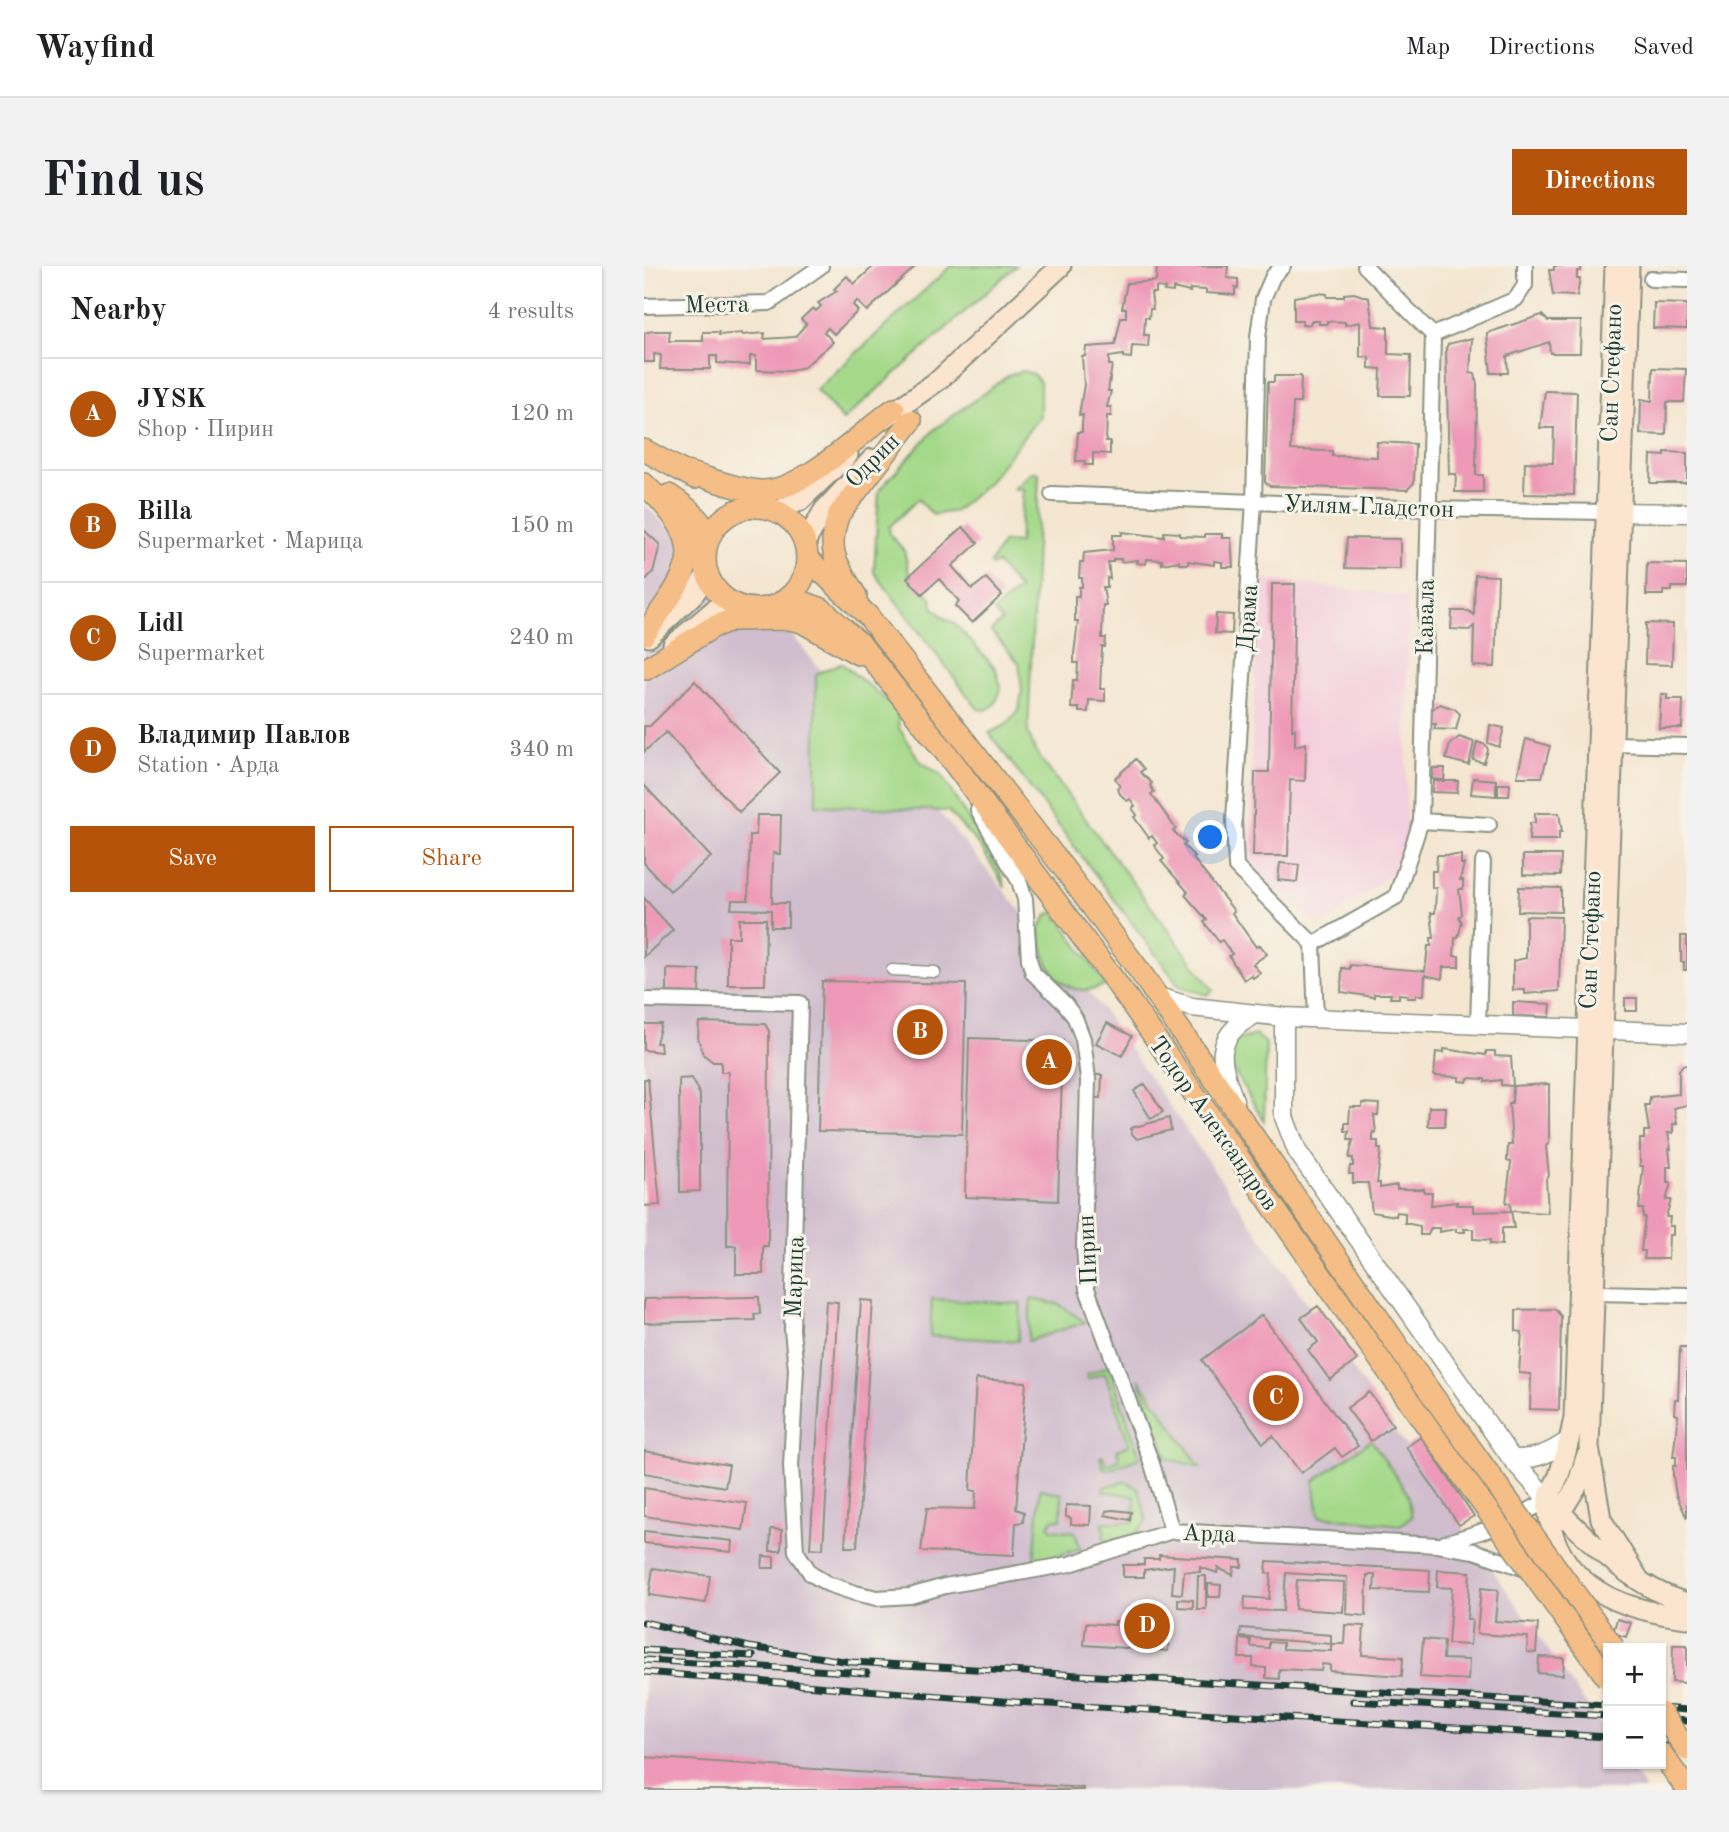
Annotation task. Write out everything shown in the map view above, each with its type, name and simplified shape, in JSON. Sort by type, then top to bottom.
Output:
[{"type":"main road","name":"Одрин","points":[[777,511],[791,506],[808,493],[902,415],[1061,266]]},
{"type":"main road","name":"Сан Стефано","points":[[1553,1513],[1574,1406],[1613,744],[1615,266]]},
{"type":"main road","name":"Сан Стефано","points":[[1629,266],[1614,512],[1595,1031],[1596,1293],[1589,1447],[1596,1507],[1640,1580]]},
{"type":"main road","name":"Одрин","points":[[806,550],[816,522],[902,415]]},
{"type":"main road","points":[[686,472],[756,491],[780,489],[802,480],[902,415]]},
{"type":"main road","points":[[868,615],[834,560],[832,538],[839,513],[902,415]]},
{"type":"main road","points":[[644,450],[745,508],[777,511],[794,524],[806,550],[803,579],[790,597],[761,609],[731,603],[713,586],[707,574],[706,531],[695,516],[644,478]]},
{"type":"main road","points":[[644,484],[681,522],[688,550],[684,576],[644,635]]},
{"type":"main road","points":[[707,541],[722,520],[745,508]]},
{"type":"main road","name":"Тодор Александров","points":[[806,550],[868,615],[1065,870],[1158,997],[1410,1364],[1610,1643]]},
{"type":"main road","points":[[644,642],[694,594],[707,574]]},
{"type":"main road","name":"Тодор Александров","points":[[790,597],[810,603],[829,614],[861,645],[953,762],[1128,999],[1392,1377],[1603,1672]]},
{"type":"main road","points":[[645,669],[706,615],[731,603]]},
{"type":"main road","points":[[645,669],[713,627],[731,620],[790,619],[835,639],[877,666]]},
{"type":"main road","points":[[1553,1513],[1577,1486],[1589,1447]]},
{"type":"main road","points":[[1553,1513],[1640,1580],[1687,1603]]},
{"type":"main road","points":[[1553,1513],[1568,1565],[1597,1593],[1658,1614],[1687,1618]]},
{"type":"main road","points":[[1666,1720],[1687,1750]]},
{"type":"main road","points":[[1666,1760],[1687,1789]]},
{"type":"street","name":"Места","points":[[644,306],[769,303],[821,266]]},
{"type":"street","name":"Драма","points":[[1283,266],[1273,276],[1263,299],[1259,323],[1254,501],[1234,820],[1236,867],[1313,944]]},
{"type":"street","points":[[1366,266],[1433,335],[1516,299],[1525,285],[1525,266]]},
{"type":"street","points":[[1651,279],[1687,280]]},
{"type":"street","name":"Кавала","points":[[1313,944],[1396,897],[1421,821],[1433,335]]},
{"type":"street","name":"Уилям Гладстон","points":[[1052,494],[1428,509],[1687,513]]},
{"type":"street","points":[[1613,744],[1687,746]]},
{"type":"street","name":"Пирин","points":[[953,762],[1019,881],[1025,899],[1029,959],[1033,973],[1065,1004],[1075,1018],[1083,1039],[1088,1079],[1084,1247],[1087,1289],[1143,1439],[1172,1531]]},
{"type":"street","points":[[1421,821],[1489,825]]},
{"type":"street","points":[[1478,1026],[1483,862]]},
{"type":"street","points":[[1313,944],[1316,1019]]},
{"type":"street","points":[[892,970],[935,972]]},
{"type":"street","points":[[1158,997],[1192,1007],[1283,1017],[1687,1033]]},
{"type":"street","name":"Марица","points":[[644,1000],[800,1003],[792,1330],[796,1369],[791,1466],[796,1551]]},
{"type":"street","points":[[1240,1116],[1224,1070],[1223,1050],[1236,1025],[1254,1015]]},
{"type":"street","points":[[1283,1017],[1284,1116],[1297,1152],[1512,1459],[1553,1513]]},
{"type":"street","points":[[1596,1293],[1687,1295]]},
{"type":"street","points":[[1512,1459],[1526,1460],[1551,1453],[1569,1440]]},
{"type":"street","points":[[1437,1545],[1553,1513]]},
{"type":"street","points":[[1474,1551],[1526,1541],[1553,1513]]},
{"type":"street","name":"Арда","points":[[796,1551],[811,1574],[828,1584],[877,1598],[910,1596],[945,1586],[1070,1564],[1172,1531],[1437,1545],[1474,1551],[1597,1593]]},
{"type":"shaded area","points":[[644,505],[791,634],[1100,1006],[1603,1729],[1603,1769],[1631,1769],[1646,1790],[644,1790]]},
{"type":"shaded area","points":[[1259,578],[1408,597],[1406,836],[1398,869],[1320,927],[1247,866]]},
{"type":"green space","points":[[951,266],[1016,266],[843,420],[816,390]]},
{"type":"green space","points":[[1023,371],[1033,374],[1040,382],[1040,416],[987,484],[955,511],[933,515],[918,499],[889,527],[890,535],[904,550],[909,573],[932,599],[933,607],[954,623],[996,669],[1001,688],[994,705],[986,710],[978,709],[874,572],[879,490],[935,429],[1009,375]]},
{"type":"green space","points":[[1032,472],[1039,473],[1028,732],[1035,751],[1213,990],[1207,995],[1180,987],[989,733],[1006,725],[1019,710],[1022,691],[1019,663],[991,631],[1002,621],[994,611],[1019,589],[997,563],[992,566],[990,564],[1003,542],[1019,543],[1023,490],[1014,489]]},
{"type":"green space","points":[[841,663],[897,709],[899,728],[920,761],[941,775],[1000,871],[1005,887],[980,846],[948,811],[816,805],[816,674]]},
{"type":"green space","points":[[1054,912],[1106,985],[1077,989],[1058,979],[1046,957],[1039,930],[1047,915]]},
{"type":"green space","points":[[1256,1035],[1266,1043],[1264,1121],[1230,1064],[1229,1048],[1237,1040]]},
{"type":"green space","points":[[932,1299],[1021,1304],[1018,1341],[930,1336]]},
{"type":"green space","points":[[1031,1299],[1058,1304],[1085,1322],[1028,1341]]},
{"type":"green space","points":[[1109,1366],[1140,1458],[1108,1470],[1103,1468],[1100,1457],[1103,1456],[1106,1465],[1120,1460],[1117,1450],[1129,1445],[1105,1373],[1088,1379],[1086,1375]]},
{"type":"green space","points":[[1139,1379],[1200,1467],[1168,1459]]},
{"type":"green space","points":[[1371,1440],[1408,1494],[1412,1517],[1400,1525],[1319,1516],[1314,1481]]},
{"type":"green space","points":[[1125,1481],[1139,1489],[1147,1520],[1134,1535],[1107,1543],[1104,1539],[1103,1522],[1134,1522],[1135,1496],[1102,1491],[1104,1487]]},
{"type":"green space","points":[[1040,1489],[1062,1494],[1061,1519],[1052,1520],[1049,1525],[1051,1529],[1075,1532],[1080,1549],[1034,1562]]},
{"type":"building","points":[[874,266],[916,266],[867,311],[857,301],[853,305],[858,311],[834,334],[828,328],[824,332],[833,342],[804,367],[790,371],[756,370],[756,356],[750,356],[750,365],[717,363],[717,356],[710,356],[710,369],[660,369],[661,355],[654,354],[654,362],[644,362],[644,333],[653,331],[670,331],[669,341],[703,341],[703,332],[719,332],[719,335],[765,333],[764,339],[795,337],[806,324],[801,319],[813,308],[816,311],[821,306],[818,303],[837,291],[834,289],[847,276],[854,284]]},
{"type":"building","points":[[1157,266],[1228,266],[1227,278],[1238,279],[1238,288],[1235,287],[1235,295],[1173,288],[1173,292],[1156,287],[1156,293],[1151,293],[1153,309],[1150,309],[1149,318],[1145,317],[1144,335],[1149,335],[1148,347],[1132,346],[1131,358],[1123,355],[1109,357],[1109,365],[1112,365],[1108,391],[1111,391],[1107,407],[1111,407],[1111,416],[1107,416],[1106,441],[1110,441],[1110,454],[1093,453],[1093,465],[1084,465],[1085,461],[1076,461],[1078,432],[1082,432],[1083,415],[1079,415],[1084,384],[1082,356],[1085,356],[1086,347],[1115,345],[1121,317],[1126,317],[1126,308],[1122,308],[1127,283],[1156,281]]},
{"type":"building","points":[[1554,266],[1581,266],[1581,271],[1577,271],[1577,279],[1580,279],[1577,296],[1553,295],[1549,270],[1554,270]]},
{"type":"building","points":[[1354,293],[1369,298],[1373,326],[1388,327],[1388,354],[1411,355],[1410,396],[1380,396],[1381,369],[1369,368],[1369,357],[1360,357],[1360,322],[1345,325],[1345,322],[1327,321],[1327,324],[1319,324],[1319,321],[1311,321],[1310,324],[1302,325],[1302,321],[1294,321],[1294,297],[1327,294],[1327,297],[1344,297],[1344,294]]},
{"type":"building","points":[[1654,303],[1687,304],[1687,329],[1653,328]]},
{"type":"building","points":[[1542,315],[1548,321],[1581,321],[1580,353],[1550,353],[1549,342],[1507,356],[1508,373],[1491,373],[1487,333]]},
{"type":"building","points":[[1472,338],[1470,373],[1475,374],[1477,384],[1476,475],[1483,475],[1483,492],[1455,492],[1456,474],[1449,474],[1446,348],[1448,344]]},
{"type":"building","points":[[1653,368],[1686,369],[1684,402],[1667,402],[1666,435],[1640,434],[1641,399],[1652,401]]},
{"type":"building","points":[[1274,376],[1301,376],[1300,403],[1293,403],[1291,450],[1332,451],[1332,456],[1377,457],[1377,442],[1415,444],[1414,483],[1407,490],[1270,486],[1265,482],[1268,382],[1274,382]]},
{"type":"building","points":[[1545,391],[1577,392],[1574,495],[1524,494],[1525,462],[1553,463],[1554,428],[1540,428]]},
{"type":"building","points":[[1665,452],[1687,453],[1687,483],[1650,483],[1651,455],[1665,456]]},
{"type":"building","points":[[963,527],[978,543],[952,566],[972,589],[986,578],[1002,595],[972,623],[955,606],[959,601],[939,579],[922,594],[907,578]]},
{"type":"building","points":[[644,530],[660,545],[653,572],[644,582]]},
{"type":"building","points":[[1122,532],[1164,537],[1164,532],[1205,537],[1205,534],[1222,534],[1222,538],[1231,538],[1233,567],[1222,567],[1222,562],[1214,561],[1214,565],[1188,561],[1188,564],[1179,564],[1179,561],[1162,564],[1162,560],[1147,559],[1146,564],[1137,563],[1138,560],[1121,562],[1121,559],[1108,562],[1110,579],[1107,578],[1107,587],[1103,587],[1106,605],[1103,605],[1102,638],[1106,638],[1105,647],[1102,647],[1100,689],[1105,689],[1105,701],[1089,700],[1088,712],[1079,712],[1079,708],[1071,708],[1073,680],[1077,680],[1078,663],[1074,663],[1078,621],[1075,621],[1075,596],[1079,596],[1079,587],[1082,587],[1082,578],[1079,578],[1080,562],[1083,562],[1084,553],[1113,550],[1113,535],[1122,535]]},
{"type":"building","points":[[1347,538],[1400,539],[1400,569],[1345,568]]},
{"type":"building","points":[[1647,563],[1687,564],[1687,587],[1672,587],[1672,591],[1663,591],[1663,595],[1646,595]]},
{"type":"building","points":[[1475,575],[1498,576],[1495,667],[1473,666],[1474,626],[1469,630],[1451,629],[1452,611],[1469,611],[1474,615]]},
{"type":"building","points":[[1272,584],[1295,584],[1292,730],[1295,729],[1295,746],[1306,743],[1305,781],[1290,780],[1288,856],[1253,856],[1255,772],[1269,772]]},
{"type":"building","points":[[1216,614],[1233,615],[1232,634],[1215,633]]},
{"type":"building","points":[[1646,623],[1673,624],[1672,665],[1645,664]]},
{"type":"building","points":[[695,681],[780,773],[739,812],[666,732],[644,752],[644,726],[650,726]]},
{"type":"building","points":[[1661,694],[1667,694],[1667,699],[1683,699],[1682,728],[1659,728]]},
{"type":"building","points":[[1440,704],[1455,709],[1460,714],[1456,730],[1434,729],[1436,724],[1430,724],[1431,710]]},
{"type":"building","points":[[1490,725],[1504,728],[1499,747],[1488,743]]},
{"type":"building","points":[[1459,737],[1474,742],[1469,765],[1446,759],[1450,744]]},
{"type":"building","points":[[1526,739],[1550,746],[1542,777],[1517,777]]},
{"type":"building","points":[[1477,742],[1486,745],[1488,750],[1484,763],[1473,760]]},
{"type":"building","points":[[1136,759],[1144,769],[1140,772],[1152,783],[1150,785],[1154,792],[1151,794],[1176,829],[1173,831],[1186,843],[1183,845],[1195,857],[1193,858],[1234,911],[1232,913],[1256,947],[1260,945],[1267,954],[1253,964],[1260,973],[1253,978],[1251,975],[1244,980],[1229,956],[1232,954],[1222,940],[1219,942],[1204,922],[1207,920],[1185,895],[1188,892],[1161,861],[1164,859],[1154,845],[1157,843],[1152,836],[1149,838],[1134,817],[1137,815],[1132,808],[1135,806],[1130,799],[1127,801],[1120,794],[1117,788],[1120,786],[1115,778]]},
{"type":"building","points":[[1433,768],[1445,768],[1444,780],[1432,779]]},
{"type":"building","points":[[1473,778],[1496,780],[1496,796],[1471,794]]},
{"type":"building","points":[[1433,781],[1458,781],[1457,793],[1432,792]]},
{"type":"building","points":[[1498,784],[1510,784],[1509,796],[1498,796]]},
{"type":"building","points":[[644,785],[711,857],[670,891],[644,863]]},
{"type":"building","points":[[1535,813],[1559,813],[1562,832],[1559,832],[1559,840],[1529,840],[1530,823],[1535,823]]},
{"type":"building","points":[[757,815],[781,815],[780,854],[773,853],[772,903],[788,903],[788,927],[771,927],[771,910],[731,909],[732,900],[748,900],[750,835],[756,835]]},
{"type":"building","points":[[1437,855],[1461,855],[1461,864],[1464,864],[1460,880],[1463,880],[1463,889],[1459,889],[1462,914],[1459,917],[1462,922],[1458,938],[1455,938],[1454,956],[1459,956],[1459,967],[1443,967],[1442,979],[1425,975],[1424,995],[1416,995],[1416,998],[1399,994],[1399,998],[1390,998],[1391,994],[1374,994],[1374,997],[1341,992],[1342,968],[1350,969],[1350,965],[1425,971],[1428,946],[1431,946],[1431,938],[1434,938],[1431,913],[1435,913],[1436,888],[1432,888],[1432,871],[1436,871]]},
{"type":"building","points":[[1523,855],[1561,855],[1560,876],[1523,875]]},
{"type":"building","points":[[1280,863],[1299,865],[1297,882],[1278,880]]},
{"type":"building","points":[[1519,887],[1561,888],[1561,912],[1518,911]]},
{"type":"building","points":[[644,898],[673,930],[644,957]]},
{"type":"building","points":[[1526,916],[1561,917],[1559,991],[1525,994],[1525,990],[1513,990],[1513,961],[1526,958]]},
{"type":"building","points":[[739,919],[766,919],[765,985],[728,985],[728,937],[739,937]]},
{"type":"building","points":[[1681,936],[1687,936],[1687,970],[1684,970],[1684,962],[1681,962]]},
{"type":"building","points":[[667,969],[700,970],[699,993],[667,992]]},
{"type":"building","points":[[822,981],[966,984],[962,1134],[818,1131]]},
{"type":"building","points":[[1625,998],[1637,998],[1637,1011],[1625,1011]]},
{"type":"building","points":[[1513,1002],[1551,1004],[1550,1017],[1513,1016]]},
{"type":"building","points":[[699,1022],[765,1024],[769,1031],[768,1246],[763,1246],[763,1274],[736,1274],[736,1246],[727,1246],[728,1072],[721,1072],[721,1062],[713,1062],[703,1054],[698,1038]]},
{"type":"building","points":[[1107,1023],[1132,1036],[1122,1056],[1096,1043]]},
{"type":"building","points":[[644,1024],[661,1024],[656,1043],[660,1043],[661,1052],[644,1050]]},
{"type":"building","points":[[969,1038],[1063,1041],[1058,1201],[965,1197]]},
{"type":"building","points":[[1444,1049],[1486,1055],[1486,1051],[1495,1051],[1495,1056],[1511,1057],[1513,1086],[1501,1085],[1501,1080],[1485,1082],[1485,1079],[1468,1078],[1467,1082],[1459,1081],[1459,1077],[1434,1076],[1436,1052],[1444,1053]]},
{"type":"building","points":[[1683,1065],[1687,1065],[1687,1105],[1674,1108],[1677,1124],[1673,1124],[1673,1133],[1668,1133],[1671,1167],[1667,1167],[1667,1183],[1671,1183],[1666,1200],[1671,1200],[1666,1217],[1670,1217],[1669,1226],[1673,1226],[1673,1235],[1669,1235],[1668,1259],[1644,1259],[1645,1251],[1641,1251],[1645,1217],[1643,1209],[1639,1209],[1643,1166],[1640,1166],[1640,1139],[1644,1139],[1644,1131],[1649,1131],[1645,1105],[1649,1105],[1650,1097],[1679,1094],[1679,1070]]},
{"type":"building","points":[[1090,1075],[1102,1075],[1101,1098],[1090,1098]]},
{"type":"building","points":[[692,1078],[700,1095],[700,1191],[680,1192],[679,1079]]},
{"type":"building","points":[[644,1079],[648,1079],[660,1205],[644,1206]]},
{"type":"building","points":[[1145,1084],[1163,1112],[1151,1119],[1134,1091]]},
{"type":"building","points":[[1549,1084],[1549,1143],[1546,1146],[1549,1176],[1546,1179],[1548,1213],[1511,1211],[1510,1203],[1506,1203],[1511,1162],[1507,1161],[1508,1145],[1512,1145],[1509,1103],[1512,1103],[1513,1086]]},
{"type":"building","points":[[1362,1103],[1379,1104],[1378,1115],[1374,1115],[1376,1133],[1373,1132],[1373,1141],[1378,1141],[1378,1149],[1381,1149],[1377,1183],[1380,1183],[1380,1188],[1397,1185],[1397,1189],[1424,1189],[1424,1192],[1432,1192],[1431,1205],[1457,1202],[1456,1205],[1473,1205],[1473,1212],[1511,1211],[1514,1228],[1502,1228],[1502,1245],[1490,1244],[1490,1240],[1473,1239],[1473,1229],[1464,1229],[1465,1232],[1456,1232],[1456,1229],[1439,1232],[1439,1228],[1431,1228],[1428,1235],[1420,1235],[1420,1226],[1405,1223],[1405,1213],[1397,1212],[1396,1216],[1372,1212],[1368,1183],[1353,1183],[1353,1174],[1349,1174],[1350,1166],[1353,1166],[1353,1158],[1349,1158],[1353,1140],[1348,1140],[1349,1131],[1345,1131],[1345,1123],[1349,1123],[1350,1107],[1362,1107]]},
{"type":"building","points":[[1429,1107],[1446,1107],[1445,1126],[1428,1126]]},
{"type":"building","points":[[1169,1118],[1171,1130],[1137,1139],[1132,1134],[1131,1128]]},
{"type":"building","points":[[759,1297],[760,1314],[754,1315],[755,1320],[644,1323],[644,1299]]},
{"type":"building","points":[[861,1300],[873,1301],[857,1547],[845,1547]]},
{"type":"building","points":[[826,1301],[838,1302],[823,1549],[810,1548]]},
{"type":"building","points":[[1318,1306],[1357,1360],[1330,1380],[1308,1350],[1318,1342],[1301,1318]]},
{"type":"building","points":[[1555,1309],[1561,1316],[1559,1410],[1530,1409],[1531,1374],[1519,1373],[1522,1332],[1516,1331],[1516,1310]]},
{"type":"building","points":[[1262,1315],[1358,1446],[1342,1457],[1335,1448],[1301,1473],[1273,1436],[1263,1443],[1202,1360]]},
{"type":"building","points":[[1680,1347],[1687,1347],[1687,1518],[1676,1495],[1673,1476],[1673,1465],[1676,1466],[1676,1457],[1673,1457],[1678,1415],[1674,1414],[1675,1399],[1678,1399]]},
{"type":"building","points":[[976,1379],[1026,1382],[1016,1509],[1024,1512],[1023,1522],[1016,1523],[1014,1555],[921,1551],[927,1508],[975,1509],[976,1491],[970,1490]]},
{"type":"building","points":[[1369,1392],[1393,1425],[1371,1441],[1347,1408]]},
{"type":"building","points":[[1421,1437],[1474,1516],[1459,1525],[1406,1447]]},
{"type":"building","points":[[644,1451],[729,1465],[725,1487],[644,1473]]},
{"type":"building","points":[[644,1488],[747,1503],[743,1530],[644,1516]]},
{"type":"building","points":[[1066,1505],[1091,1506],[1090,1525],[1071,1524],[1071,1518],[1066,1517]]},
{"type":"building","points":[[1106,1511],[1131,1512],[1130,1520],[1105,1515]]},
{"type":"building","points":[[771,1529],[782,1530],[781,1551],[770,1551]]},
{"type":"building","points":[[644,1531],[732,1541],[731,1552],[644,1543]]},
{"type":"building","points":[[1159,1555],[1242,1560],[1242,1567],[1234,1567],[1233,1575],[1218,1568],[1217,1573],[1200,1567],[1200,1572],[1184,1571],[1182,1594],[1172,1593],[1174,1566],[1144,1570],[1144,1577],[1123,1577],[1123,1565],[1144,1565],[1144,1559],[1159,1559]]},
{"type":"building","points":[[763,1556],[774,1557],[774,1568],[762,1568]]},
{"type":"building","points":[[1267,1561],[1430,1570],[1429,1592],[1374,1590],[1375,1575],[1367,1575],[1366,1616],[1346,1614],[1347,1577],[1286,1573],[1283,1611],[1244,1610],[1245,1597],[1269,1599],[1271,1574],[1266,1573]]},
{"type":"building","points":[[653,1568],[710,1576],[706,1603],[649,1595]]},
{"type":"building","points":[[1438,1570],[1470,1572],[1467,1619],[1472,1619],[1470,1645],[1448,1644],[1452,1588],[1437,1587]]},
{"type":"building","points":[[1198,1576],[1206,1576],[1206,1609],[1197,1609]]},
{"type":"building","points":[[1297,1580],[1344,1582],[1343,1612],[1295,1609]]},
{"type":"building","points":[[1208,1584],[1221,1585],[1220,1597],[1208,1597]]},
{"type":"building","points":[[1481,1588],[1498,1590],[1495,1621],[1538,1624],[1536,1653],[1527,1652],[1528,1637],[1477,1634]]},
{"type":"building","points":[[1178,1599],[1193,1600],[1193,1608],[1178,1607]]},
{"type":"building","points":[[1617,1619],[1631,1623],[1626,1637],[1613,1633]]},
{"type":"building","points":[[1115,1621],[1170,1624],[1168,1651],[1084,1645],[1086,1623],[1115,1625]]},
{"type":"building","points":[[1345,1625],[1364,1626],[1362,1655],[1403,1657],[1402,1676],[1330,1671],[1330,1665],[1322,1664],[1321,1671],[1279,1669],[1279,1679],[1266,1678],[1266,1668],[1253,1667],[1253,1658],[1239,1658],[1240,1639],[1251,1640],[1251,1646],[1254,1647],[1269,1648],[1269,1642],[1283,1643],[1283,1649],[1331,1651],[1331,1644],[1344,1644]]},
{"type":"building","points":[[1241,1628],[1331,1635],[1331,1644],[1240,1637]]},
{"type":"building","points":[[1423,1639],[1444,1641],[1443,1659],[1469,1660],[1468,1680],[1420,1677]]},
{"type":"building","points":[[1673,1645],[1687,1645],[1687,1683],[1672,1682]]},
{"type":"building","points":[[1539,1657],[1564,1658],[1563,1675],[1538,1673]]},
{"type":"building","points":[[644,1757],[1083,1788],[1083,1790],[644,1790]]},
{"type":"railway","points":[[644,1622],[749,1647],[851,1662],[1603,1705]]},
{"type":"railway","points":[[644,1650],[753,1656]]},
{"type":"railway","points":[[644,1660],[867,1673]]},
{"type":"railway","points":[[644,1672],[1015,1702],[1603,1737]]},
{"type":"railway","points":[[1353,1701],[1603,1716]]},
{"type":"railway","points":[[1666,1708],[1687,1710]]},
{"type":"railway","points":[[1666,1719],[1687,1721]]},
{"type":"railway","points":[[1666,1740],[1687,1742]]},
{"type":"place","name":"Billa","points":[[920,1032]]},
{"type":"place","name":"JYSK","points":[[1049,1062]]},
{"type":"place","name":"Lidl","points":[[1276,1398]]},
{"type":"place","name":"Владимир Павлов","points":[[1147,1626]]}]
